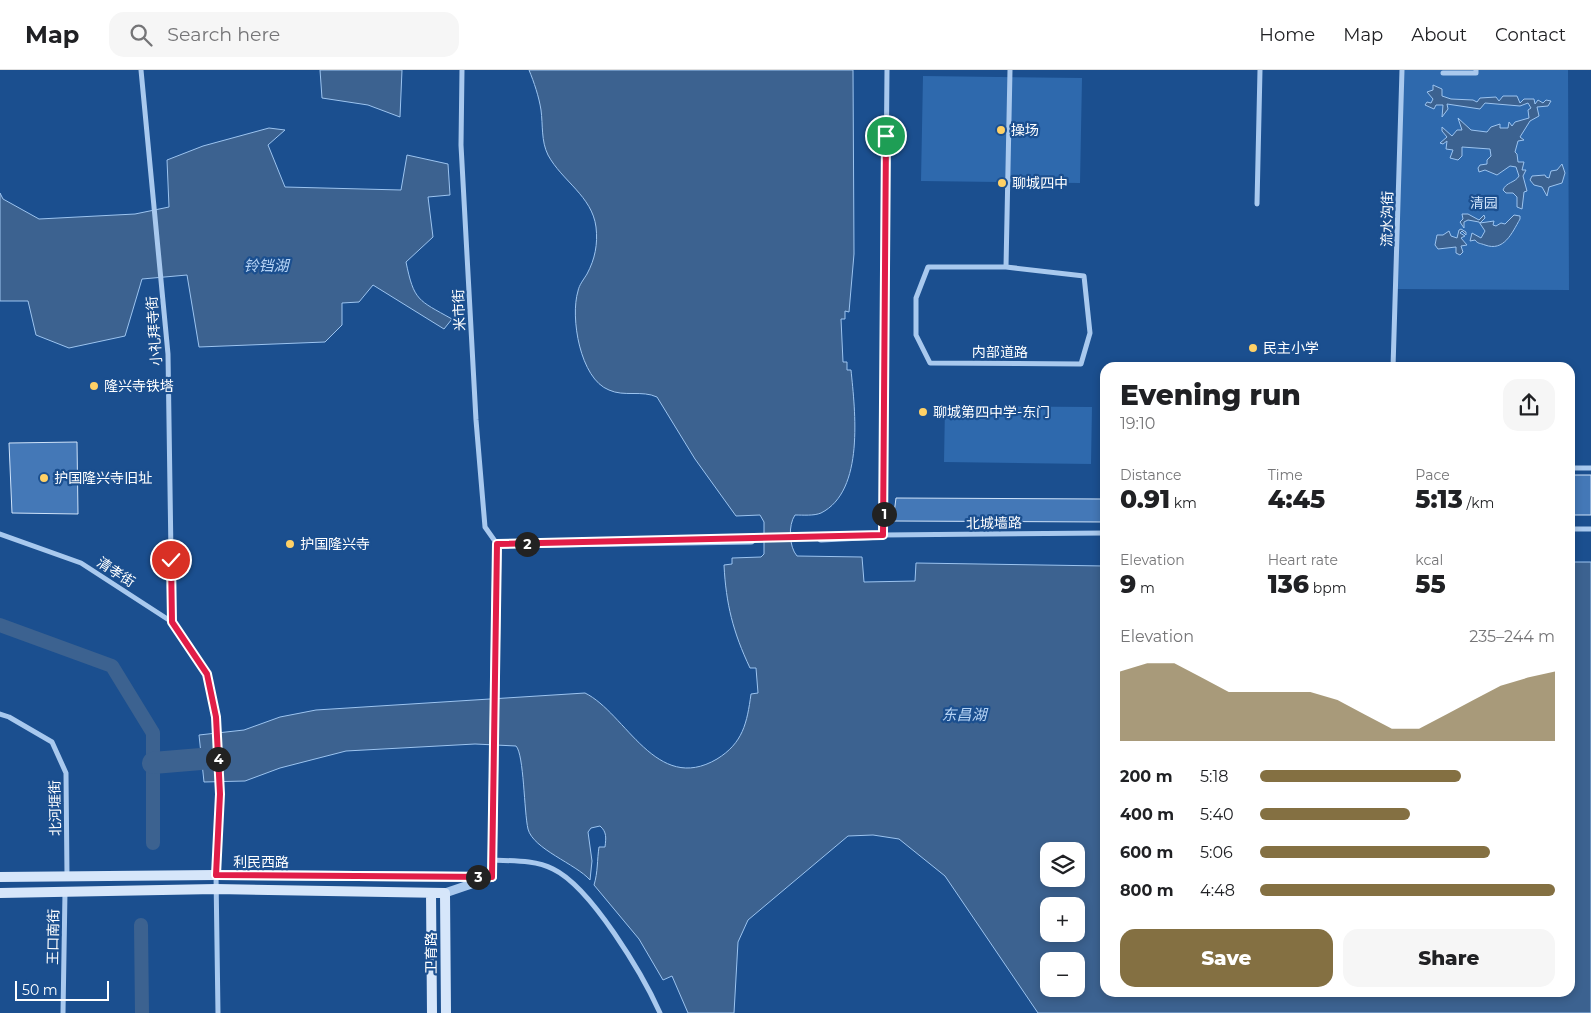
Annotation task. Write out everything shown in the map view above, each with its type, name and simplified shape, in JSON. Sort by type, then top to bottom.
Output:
[{"type":"main road","name":"利民西路","points":[[0,877],[216,875],[492,877]]},
{"type":"main road","name":"利民西路","points":[[0,893],[216,889],[444,892]]},
{"type":"main road","name":"卫育路","points":[[431,892],[432,1013]]},
{"type":"main road","name":"卫育路","points":[[444,892],[446,1013]]},
{"type":"street","name":"小礼拜寺街","points":[[141,70],[156,205],[168,354],[172,622]]},
{"type":"street","name":"米市街","points":[[462,70],[462,145],[476,420],[485,527],[497,544]]},
{"type":"street","points":[[821,538],[883,535],[887,70]]},
{"type":"street","points":[[1006,267],[1010,70]]},
{"type":"street","points":[[1257,204],[1260,70]]},
{"type":"street","name":"流水沟街","points":[[1393,362],[1402,70]]},
{"type":"street","points":[[1443,73],[1476,73],[1476,70]]},
{"type":"street","name":"内部道路","points":[[928,267],[1006,267],[1084,276],[1090,333],[1081,364],[930,363],[916,335],[916,298],[928,267]]},
{"type":"street","points":[[1575,468],[1591,468]]},
{"type":"street","points":[[1575,529],[1591,529]]},
{"type":"street","name":"北城墙路","points":[[883,535],[1100,533]]},
{"type":"street","name":"清孝街","points":[[0,534],[81,563],[172,622],[207,674],[216,717],[220,794],[216,875],[218,1013]]},
{"type":"street","points":[[444,892],[492,877],[497,544],[751,540]]},
{"type":"street","name":"北河堐街","points":[[0,714],[52,742],[66,772],[67,876]]},
{"type":"street","points":[[493,860],[534,863],[551,868],[568,878],[615,933],[639,970],[660,1013]]},
{"type":"street","name":"王口南街","points":[[63,1013],[64,892]]},
{"type":"path","points":[[751,540],[821,538]]},
{"type":"green space","name":"清园","points":[[1402,70],[1568,70],[1569,290],[1397,289]]},
{"type":"green space","name":"操场","points":[[923,76],[1082,78],[1080,183],[921,181]]},
{"type":"green space","points":[[945,406],[1092,407],[1091,464],[944,462]]},
{"type":"water","points":[[320,70],[402,70],[400,117],[368,105],[322,98]]},
{"type":"water","name":"东昌湖","points":[[529,70],[853,70],[854,254],[849,312],[845,311],[845,319],[841,319],[843,362],[847,362],[847,370],[851,370],[855,427],[854,448],[851,469],[845,487],[835,502],[818,514],[795,515],[790,530],[792,547],[797,556],[862,557],[864,582],[915,581],[916,563],[1100,566],[1100,997],[1575,997],[1575,562],[1591,562],[1591,1013],[1038,1013],[945,876],[899,839],[873,835],[848,836],[748,920],[738,942],[734,1013],[688,1013],[672,976],[663,980],[639,939],[594,885],[599,847],[605,847],[606,835],[602,828],[600,826],[591,828],[588,832],[592,861],[590,880],[584,874],[546,850],[532,836],[528,829],[521,760],[516,746],[475,744],[346,751],[280,768],[245,781],[204,782],[199,735],[244,730],[280,717],[316,710],[585,693],[600,703],[644,747],[659,759],[676,767],[695,767],[717,759],[733,746],[742,731],[748,714],[751,694],[758,693],[756,668],[750,668],[735,630],[729,605],[724,565],[732,564],[732,558],[761,557],[764,554],[764,522],[760,515],[736,516],[695,459],[657,397],[609,390],[599,384],[584,361],[577,331],[576,302],[579,287],[594,257],[597,239],[596,227],[589,206],[583,197],[561,173],[548,155],[543,139],[540,105]]},
{"type":"water","points":[[1433,85],[1442,89],[1442,96],[1451,99],[1473,100],[1477,102],[1480,98],[1496,97],[1499,101],[1503,96],[1517,96],[1520,103],[1524,99],[1534,99],[1535,104],[1538,100],[1543,103],[1546,100],[1551,101],[1548,106],[1537,107],[1539,116],[1530,121],[1520,137],[1524,140],[1518,141],[1515,152],[1518,162],[1524,162],[1522,170],[1526,170],[1523,176],[1527,191],[1524,192],[1522,209],[1517,207],[1517,197],[1513,193],[1506,193],[1503,190],[1506,185],[1519,176],[1516,167],[1510,166],[1497,175],[1485,170],[1479,172],[1478,168],[1480,165],[1487,164],[1487,160],[1491,156],[1490,149],[1462,147],[1462,156],[1458,160],[1450,158],[1453,150],[1446,149],[1447,141],[1443,144],[1440,143],[1447,137],[1442,131],[1442,127],[1452,136],[1457,130],[1462,130],[1458,118],[1471,130],[1487,132],[1491,127],[1500,124],[1500,128],[1508,128],[1509,122],[1512,126],[1515,122],[1529,118],[1528,110],[1531,108],[1528,103],[1520,106],[1485,103],[1480,109],[1447,104],[1448,109],[1442,117],[1443,105],[1436,105],[1434,109],[1425,105],[1427,102],[1431,103],[1433,99],[1427,92],[1433,90]]},
{"type":"water","name":"铃铛湖","points":[[269,128],[285,130],[268,145],[285,187],[401,190],[407,155],[448,164],[450,195],[428,197],[433,237],[406,262],[412,285],[419,298],[452,319],[444,329],[373,285],[359,302],[342,303],[342,325],[325,342],[199,347],[187,275],[142,279],[125,336],[69,348],[36,335],[28,301],[0,301],[0,193],[3,199],[39,219],[135,214],[169,207],[167,160],[203,146]]},
{"type":"water","points":[[1562,164],[1565,173],[1562,183],[1549,187],[1547,196],[1542,187],[1534,185],[1530,180],[1532,176],[1545,175],[1549,178],[1551,171],[1557,170]]},
{"type":"water","points":[[1462,214],[1468,214],[1479,220],[1484,215],[1485,218],[1480,223],[1494,221],[1493,225],[1496,226],[1501,223],[1505,224],[1514,215],[1520,216],[1520,219],[1507,240],[1497,246],[1492,246],[1475,240],[1470,241],[1472,233],[1481,238],[1485,231],[1479,222],[1468,220],[1464,222],[1464,228],[1460,222],[1463,219]]},
{"type":"water","points":[[1461,229],[1466,232],[1466,235],[1462,231],[1460,233],[1465,236],[1461,238],[1467,245],[1461,246],[1463,252],[1460,255],[1456,253],[1456,247],[1438,249],[1435,245],[1437,235],[1443,235],[1449,231],[1451,236],[1457,238]]},
{"type":"building","name":"护国隆兴寺旧址","points":[[77,442],[78,514],[12,513],[9,443]]},
{"type":"building","points":[[1575,475],[1591,475],[1591,515],[1575,515]]},
{"type":"building","points":[[896,498],[1100,499],[1100,522],[893,521]]},
{"type":"waterway","points":[[0,625],[112,666],[153,733],[153,843]]},
{"type":"waterway","points":[[153,763],[201,759]]},
{"type":"waterway","points":[[141,925],[142,1013]]},
{"type":"place","name":"操场","points":[[1001,130]]},
{"type":"place","name":"聊城四中","points":[[1002,183]]},
{"type":"place","name":"民主小学","points":[[1253,348]]},
{"type":"place","name":"隆兴寺铁塔","points":[[94,386]]},
{"type":"place","name":"聊城第四中学-东门","points":[[923,412]]},
{"type":"place","name":"护国隆兴寺旧址","points":[[44,478]]},
{"type":"place","name":"护国隆兴寺","points":[[290,544]]},
{"type":"route","points":[[171,560],[172,622],[207,674],[216,717],[220,794],[216,875],[492,877],[497,544],[751,540],[883,535],[886,136]]}]
